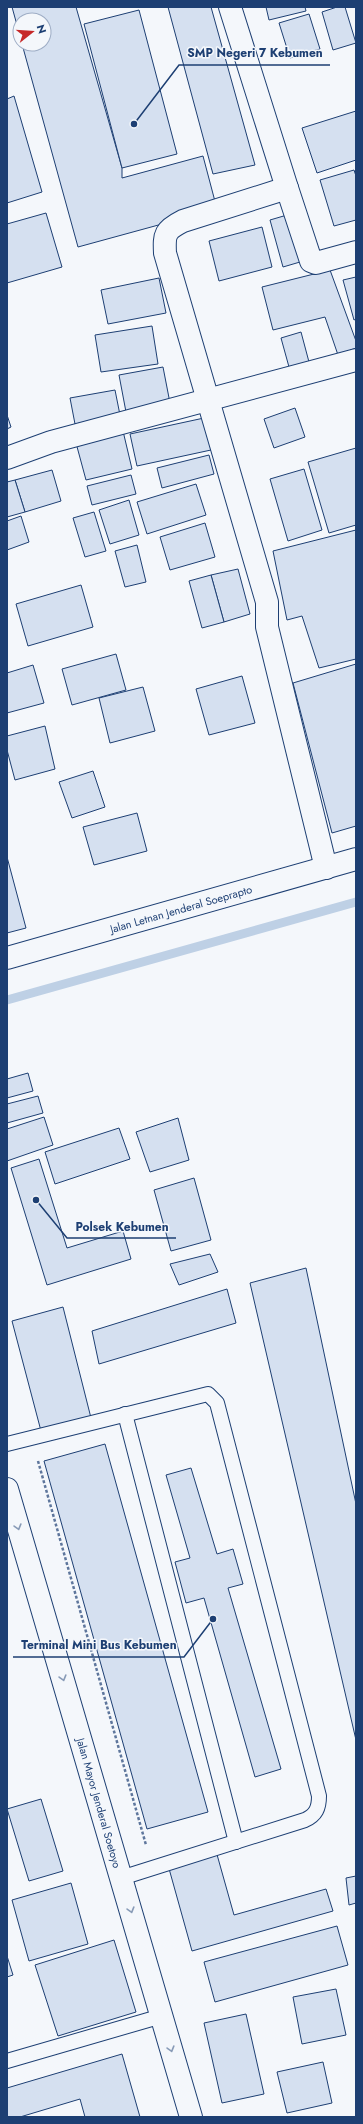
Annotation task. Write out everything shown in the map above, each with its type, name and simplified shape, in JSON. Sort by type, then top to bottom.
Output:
[{"type":"street","points":[[230,7],[311,261],[316,263],[356,252]]},
{"type":"street","points":[[287,188],[171,226],[165,234],[165,253],[267,602],[267,627],[326,868]]},
{"type":"street","points":[[7,458],[51,442],[356,360]]},
{"type":"street","name":"Jalan Letnan Jenderal Soeprapto","points":[[7,958],[356,859]]},
{"type":"street","name":"Jalan Mayor Jenderal Soetoyo","points":[[7,1489],[191,2117]]},
{"type":"lane","points":[[7,1444],[208,1394],[217,1404],[319,1796],[319,1805],[314,1816],[121,1878]]},
{"type":"lane","points":[[125,1414],[236,1842]]},
{"type":"lane","points":[[7,2061],[162,2016]]},
{"type":"path","points":[[32,1438],[147,1849]]},
{"type":"building","points":[[12,7],[76,7],[122,168],[122,178],[203,156],[217,209],[78,247],[24,52],[52,52],[52,12],[13,12]]},
{"type":"building","points":[[168,7],[211,7],[255,165],[213,174]]},
{"type":"building","points":[[266,7],[305,7],[306,11],[269,20]]},
{"type":"building","points":[[337,7],[345,7],[356,43],[333,50],[322,12]]},
{"type":"building","points":[[139,10],[177,154],[122,168],[84,24]]},
{"type":"building","points":[[309,14],[320,49],[290,58],[279,23]]},
{"type":"building","points":[[14,96],[42,192],[7,203],[7,99]]},
{"type":"building","points":[[356,111],[356,160],[317,173],[302,128]]},
{"type":"building","points":[[354,170],[356,176],[356,220],[334,226],[320,180]]},
{"type":"building","points":[[46,213],[62,267],[7,283],[7,224]]},
{"type":"building","points":[[287,215],[300,262],[283,267],[270,220]]},
{"type":"building","points":[[262,227],[272,267],[219,281],[209,241]]},
{"type":"building","points":[[330,270],[356,341],[356,348],[338,355],[325,317],[273,330],[262,287]]},
{"type":"building","points":[[356,277],[356,319],[354,320],[343,280]]},
{"type":"building","points":[[159,278],[166,313],[108,324],[101,290]]},
{"type":"building","points":[[152,326],[158,364],[101,372],[95,335]]},
{"type":"building","points":[[301,332],[309,362],[289,367],[281,338]]},
{"type":"building","points":[[163,367],[170,403],[126,412],[119,375]]},
{"type":"building","points":[[115,390],[120,415],[75,424],[70,398]]},
{"type":"building","points":[[295,408],[305,437],[274,448],[264,419]]},
{"type":"building","points":[[7,415],[11,427],[7,429]]},
{"type":"building","points":[[204,418],[211,450],[137,466],[130,434]]},
{"type":"building","points":[[123,431],[132,469],[86,480],[76,443]]},
{"type":"building","points":[[356,448],[356,525],[329,533],[308,462]]},
{"type":"building","points":[[209,455],[214,474],[162,488],[157,468]]},
{"type":"building","points":[[304,469],[322,530],[288,541],[270,479]]},
{"type":"building","points":[[52,470],[61,501],[25,512],[15,480]]},
{"type":"building","points":[[131,475],[136,494],[92,505],[87,486]]},
{"type":"building","points":[[15,480],[25,512],[7,517],[7,482]]},
{"type":"building","points":[[196,484],[206,515],[147,534],[137,502]]},
{"type":"building","points":[[129,500],[139,535],[110,544],[99,510]]},
{"type":"building","points":[[94,512],[106,551],[85,557],[73,518]]},
{"type":"building","points":[[21,516],[29,542],[7,550],[7,521]]},
{"type":"building","points":[[205,523],[215,557],[170,570],[160,537]]},
{"type":"building","points":[[356,530],[356,659],[319,668],[302,616],[287,620],[273,551]]},
{"type":"building","points":[[137,545],[146,582],[125,587],[115,551]]},
{"type":"building","points":[[238,569],[250,614],[224,622],[211,575]]},
{"type":"building","points":[[211,575],[224,622],[202,628],[189,581]]},
{"type":"building","points":[[81,585],[93,627],[28,646],[16,604]]},
{"type":"building","points":[[116,654],[126,690],[72,705],[62,669]]},
{"type":"building","points":[[356,664],[356,826],[332,833],[293,683]]},
{"type":"building","points":[[33,665],[44,703],[7,713],[7,673]]},
{"type":"building","points":[[242,676],[255,723],[209,735],[196,689]]},
{"type":"building","points":[[143,687],[155,731],[110,743],[99,698]]},
{"type":"building","points":[[45,726],[55,769],[15,780],[7,750],[7,736]]},
{"type":"building","points":[[93,771],[105,807],[72,818],[59,782]]},
{"type":"building","points":[[137,813],[147,851],[94,865],[83,827]]},
{"type":"building","points":[[7,857],[26,928],[7,933]]},
{"type":"building","points":[[28,1073],[33,1091],[7,1098],[7,1079]]},
{"type":"building","points":[[38,1096],[43,1113],[7,1123],[7,1104]]},
{"type":"building","points":[[44,1117],[53,1145],[7,1161],[7,1129]]},
{"type":"building","points":[[178,1118],[189,1160],[150,1172],[136,1132]]},
{"type":"building","points":[[119,1128],[130,1159],[55,1184],[45,1152]]},
{"type":"building","points":[[39,1159],[67,1248],[123,1231],[131,1259],[47,1285],[11,1168]]},
{"type":"building","points":[[194,1178],[211,1240],[171,1251],[154,1190]]},
{"type":"building","points":[[210,1254],[218,1272],[179,1285],[170,1264]]},
{"type":"building","points":[[306,1268],[356,1504],[356,1740],[250,1283]]},
{"type":"building","points":[[227,1289],[236,1323],[99,1364],[92,1331]]},
{"type":"building","points":[[63,1307],[91,1418],[41,1431],[12,1321]]},
{"type":"building","points":[[105,1444],[208,1812],[147,1829],[44,1461]]},
{"type":"building","points":[[191,1468],[217,1554],[233,1549],[243,1584],[228,1588],[281,1769],[255,1777],[204,1598],[186,1603],[175,1562],[190,1558],[166,1475]]},
{"type":"building","points":[[41,1799],[63,1871],[29,1881],[7,1809]]},
{"type":"building","points":[[216,1851],[234,1915],[326,1889],[333,1911],[192,1951],[168,1865]]},
{"type":"building","points":[[356,1876],[356,1903],[349,1905],[346,1878]]},
{"type":"building","points":[[71,1883],[88,1944],[29,1961],[12,1900]]},
{"type":"building","points":[[337,1926],[348,1965],[215,2002],[204,1962]]},
{"type":"building","points":[[114,1940],[136,2012],[58,2036],[35,1965]]},
{"type":"building","points":[[7,1956],[13,1975],[7,1977]]},
{"type":"building","points":[[336,1989],[346,2035],[302,2044],[293,1997]]},
{"type":"building","points":[[246,2014],[264,2094],[222,2103],[204,2023]]},
{"type":"building","points":[[122,2054],[140,2117],[85,2117],[80,2099],[20,2117],[7,2117],[7,2088]]},
{"type":"building","points":[[323,2062],[332,2103],[287,2113],[277,2072]]},
{"type":"waterway","points":[[7,1000],[356,902]]},
{"type":"place","name":"SMP Negeri 7 Kebumen","points":[[134,124]]},
{"type":"place","name":"Polsek Kebumen","points":[[36,1200]]},
{"type":"place","name":"Terminal Mini Bus Kebumen","points":[[213,1619]]}]
